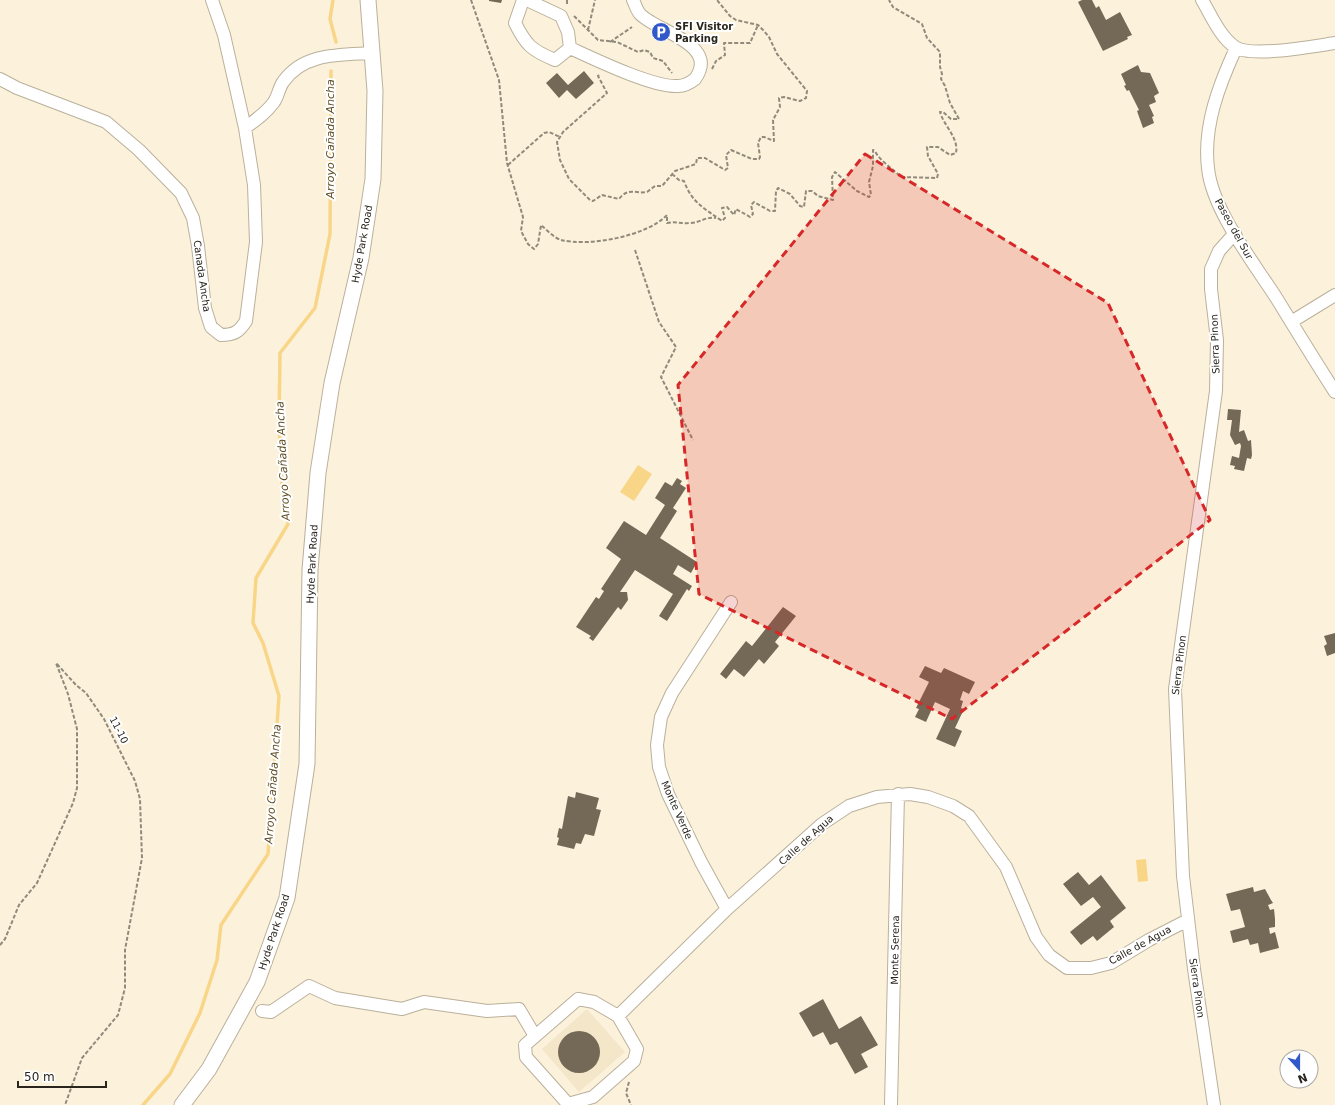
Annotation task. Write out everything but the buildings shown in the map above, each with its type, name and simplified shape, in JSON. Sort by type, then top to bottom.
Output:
[{"type":"main road","name":"Hyde Park Road","points":[[182,1105],[209,1069],[257,982],[287,898],[307,764],[310,570],[318,473],[332,383],[358,276],[369,210],[375,125],[374,53],[368,0]]},
{"type":"street","name":"Canada Ancha","points":[[0,79],[17,88],[106,122],[139,150],[181,193],[192,218],[198,246],[205,308],[211,327],[221,336],[232,335],[240,330],[246,321],[256,242],[254,185],[245,128],[224,35],[212,0]]},
{"type":"street","points":[[523,0],[515,23],[525,43],[544,56],[555,60],[570,48]]},
{"type":"street","points":[[527,0],[561,16],[568,32],[570,48]]},
{"type":"street","points":[[570,48],[605,64],[662,84],[679,86],[695,79],[701,68],[694,48],[640,14],[633,0]]},
{"type":"street","points":[[1202,0],[1226,38],[1236,48],[1259,51],[1335,43]]},
{"type":"street","name":"Paseo del Sur","points":[[1236,48],[1222,81],[1213,112],[1207,141],[1207,156],[1211,183],[1235,234],[1335,392]]},
{"type":"street","points":[[245,128],[262,117],[275,101],[283,82],[296,69],[316,58],[374,53]]},
{"type":"street","name":"Sierra Pinon","points":[[1214,1105],[1183,876],[1175,689],[1216,391],[1217,340],[1211,289],[1211,269],[1219,251],[1235,234]]},
{"type":"street","points":[[1291,322],[1335,295]]},
{"type":"street","name":"Monte Verde","points":[[727,910],[668,794],[659,767],[657,745],[661,717],[670,698],[731,602]]},
{"type":"street","name":"Calle de Agua","points":[[618,1016],[727,910],[812,832],[840,811],[868,799],[898,794],[919,795],[937,799],[970,816],[1006,867],[1036,937],[1049,955],[1067,968],[1092,968],[1111,963],[1149,940],[1188,920]]},
{"type":"street","name":"Monte Serena","points":[[891,1105],[898,794]]},
{"type":"street","points":[[262,1011],[271,1012],[309,986],[335,998],[402,1009],[424,1002],[487,1011],[519,1009],[535,1036]]},
{"type":"street","points":[[578,1000],[594,1002],[618,1016],[637,1049],[634,1061],[593,1097],[568,1104],[526,1057],[525,1045],[578,1000]]},
{"type":"path","points":[[472,0],[499,80],[508,165],[523,217],[521,231],[528,244],[534,249],[538,244],[542,225],[560,240],[581,243],[634,234],[662,221],[667,215],[667,223],[673,221],[692,224],[708,217],[717,218]]},
{"type":"path","points":[[588,30],[595,0]]},
{"type":"path","points":[[598,76],[607,93],[563,132],[557,142],[560,160],[569,179],[593,201],[602,195],[620,199],[624,194],[633,190],[647,192],[655,186],[662,186],[672,174],[696,164],[697,158],[702,157],[725,170],[728,168],[726,155],[731,150],[752,159],[759,159],[760,154],[758,143],[761,138],[764,137],[774,141],[773,120],[780,107],[779,98],[784,97],[800,101],[806,98],[807,91],[777,54],[769,37],[758,25],[736,20],[730,16],[717,0]]},
{"type":"path","points":[[672,174],[679,180],[684,181],[689,195],[699,205],[722,221],[724,221],[721,210],[727,207],[734,215],[736,209],[750,217],[753,214],[750,206],[754,202],[770,211],[775,211],[776,191],[778,188],[790,194],[800,206],[804,207],[806,191],[812,191],[818,196],[833,200],[832,177],[835,172],[857,191],[869,197],[871,195],[868,182],[873,166],[873,150],[878,158],[888,164],[901,177],[938,177],[928,156],[927,147],[938,147],[950,155],[956,153],[957,150],[954,138],[940,112],[943,112],[951,119],[960,119],[950,103],[945,86],[941,79],[940,52],[927,38],[922,24],[893,7],[888,0]]},
{"type":"path","points":[[571,12],[598,40],[609,43],[617,42],[638,52],[644,50],[650,52],[653,58],[663,61],[673,74]]},
{"type":"path","points":[[712,70],[716,61],[725,55],[724,43],[750,43],[758,25]]},
{"type":"path","points":[[609,43],[632,27]]},
{"type":"path","points":[[508,165],[544,134],[549,132],[560,137]]},
{"type":"path","points":[[635,250],[659,322],[676,347],[661,377],[693,440]]},
{"type":"path","name":"11-10","points":[[0,945],[5,939],[19,905],[37,883],[73,803],[77,788],[76,729],[68,694],[56,663],[76,685],[86,693],[104,719],[135,781],[140,799],[142,858],[125,950],[125,988],[118,1015],[82,1058],[66,1105]]},
{"type":"path","points":[[632,1105],[626,1092],[634,1061]]},
{"type":"highlighted area","points":[[865,154],[1108,303],[1210,520],[952,719],[699,594],[678,385]]},
{"type":"shaded area","points":[[638,465],[652,474],[634,501],[620,492]]},
{"type":"shaded area","points":[[1146,859],[1148,881],[1138,882],[1136,860]]},
{"type":"shaded area","points":[[587,1009],[625,1052],[579,1092],[542,1049]]},
{"type":"waterway","name":"Arroyo Cañada Ancha","points":[[333,0],[330,19],[336,42]]},
{"type":"waterway","name":"Arroyo Cañada Ancha","points":[[143,1105],[170,1074],[200,1013],[217,960],[221,925],[268,854],[279,696],[263,643],[253,623],[256,578],[288,524],[282,487],[279,421],[280,353],[315,308],[330,234],[331,71]]},
{"type":"place","name":"SFI Visitor Parking","points":[[661,32]]}]
